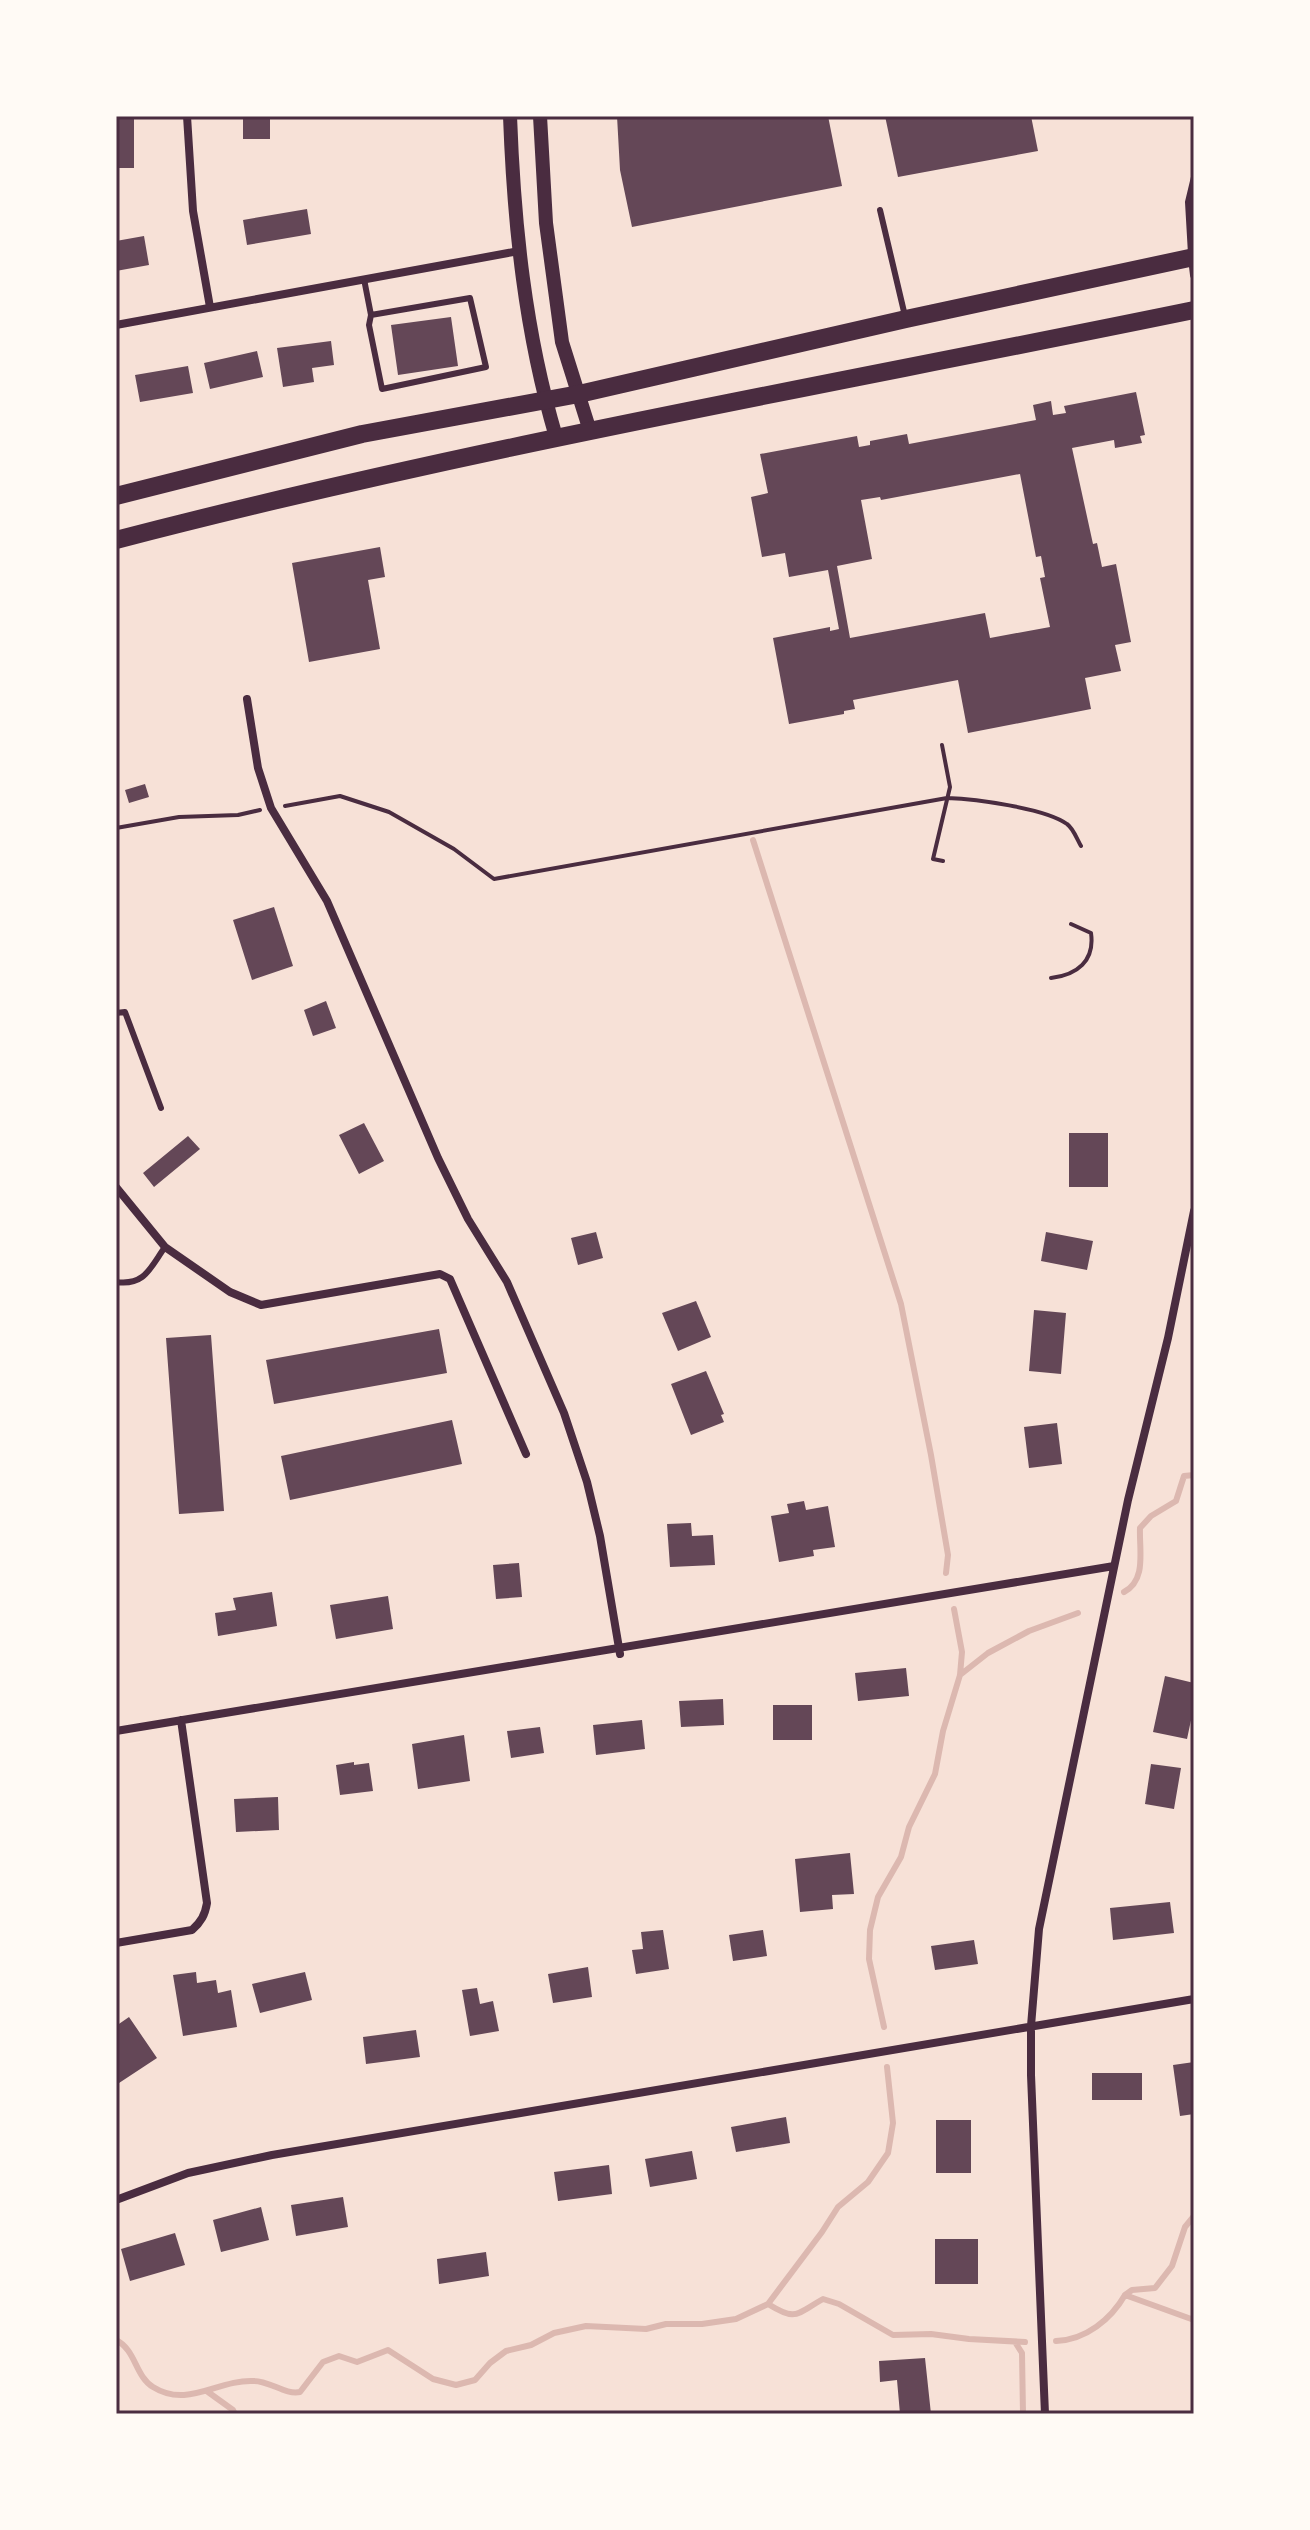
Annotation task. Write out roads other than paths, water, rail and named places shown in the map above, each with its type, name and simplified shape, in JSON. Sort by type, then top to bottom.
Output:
[{"type":"main road","points":[[116,496],[362,434],[546,401],[906,319],[1193,263]]},
{"type":"main road","points":[[116,540],[263,502],[556,437],[1194,310]]},
{"type":"street","points":[[187,116],[193,211],[210,307]]},
{"type":"street","points":[[510,116],[512,181],[526,306],[556,437]]},
{"type":"street","points":[[540,116],[542,180],[562,342],[590,431]]},
{"type":"street","points":[[116,325],[519,251]]},
{"type":"street","points":[[247,699],[258,768],[271,808],[327,901],[438,1158],[468,1219],[507,1282],[564,1413],[587,1482],[600,1536],[620,1650]]},
{"type":"street","points":[[116,1187],[165,1247],[230,1292],[261,1305],[440,1274],[450,1279],[526,1454]]},
{"type":"street","points":[[1045,2414],[1032,2132],[1031,2026],[1039,1929],[1114,1566],[1168,1338],[1194,1211]]},
{"type":"street","points":[[116,1731],[1114,1566]]},
{"type":"street","points":[[116,1943],[192,1930],[201,1922],[206,1911],[181,1720]]},
{"type":"street","points":[[116,2200],[188,2173],[246,2160],[1194,1999]]},
{"type":"lane","points":[[1193,263],[1188,202],[1194,177]]},
{"type":"lane","points":[[880,210],[906,319]]},
{"type":"lane","points":[[364,279],[371,315],[369,325],[382,389],[486,367],[470,298],[371,315]]},
{"type":"lane","points":[[116,1013],[125,1012],[161,1108]]},
{"type":"lane","points":[[116,1282],[130,1284],[143,1278],[165,1247]]},
{"type":"waterway","points":[[753,840],[901,1304],[948,1555],[946,1573]]},
{"type":"waterway","points":[[1124,1592],[1131,1587],[1139,1572],[1140,1528],[1151,1516],[1176,1501],[1184,1476],[1194,1475]]},
{"type":"waterway","points":[[884,2027],[869,1959],[870,1930],[878,1897],[901,1857],[909,1827],[935,1774],[943,1731],[960,1675],[962,1652],[954,1609]]},
{"type":"waterway","points":[[960,1675],[988,1653],[1029,1631],[1078,1613]]},
{"type":"waterway","points":[[768,2304],[838,2207],[868,2182],[888,2153],[893,2123],[887,2067]]},
{"type":"waterway","points":[[1125,2295],[1132,2290],[1155,2288],[1172,2266],[1185,2227],[1194,2216]]},
{"type":"waterway","points":[[1125,2295],[1194,2320]]},
{"type":"waterway","points":[[1056,2341],[1077,2337],[1096,2327],[1113,2312],[1125,2295]]},
{"type":"waterway","points":[[116,2340],[128,2350],[147,2382],[166,2393],[178,2395],[254,2381],[289,2392],[300,2392],[323,2362],[339,2356],[357,2362],[388,2350],[433,2379],[456,2385],[475,2380],[506,2351],[531,2345],[554,2333],[586,2326],[646,2329],[666,2324],[702,2324],[736,2319],[768,2304],[785,2313],[796,2314],[823,2299],[839,2304],[893,2335],[931,2334],[1025,2342]]},
{"type":"waterway","points":[[1015,2342],[1022,2353],[1023,2414]]},
{"type":"waterway","points":[[208,2392],[235,2414]]}]
